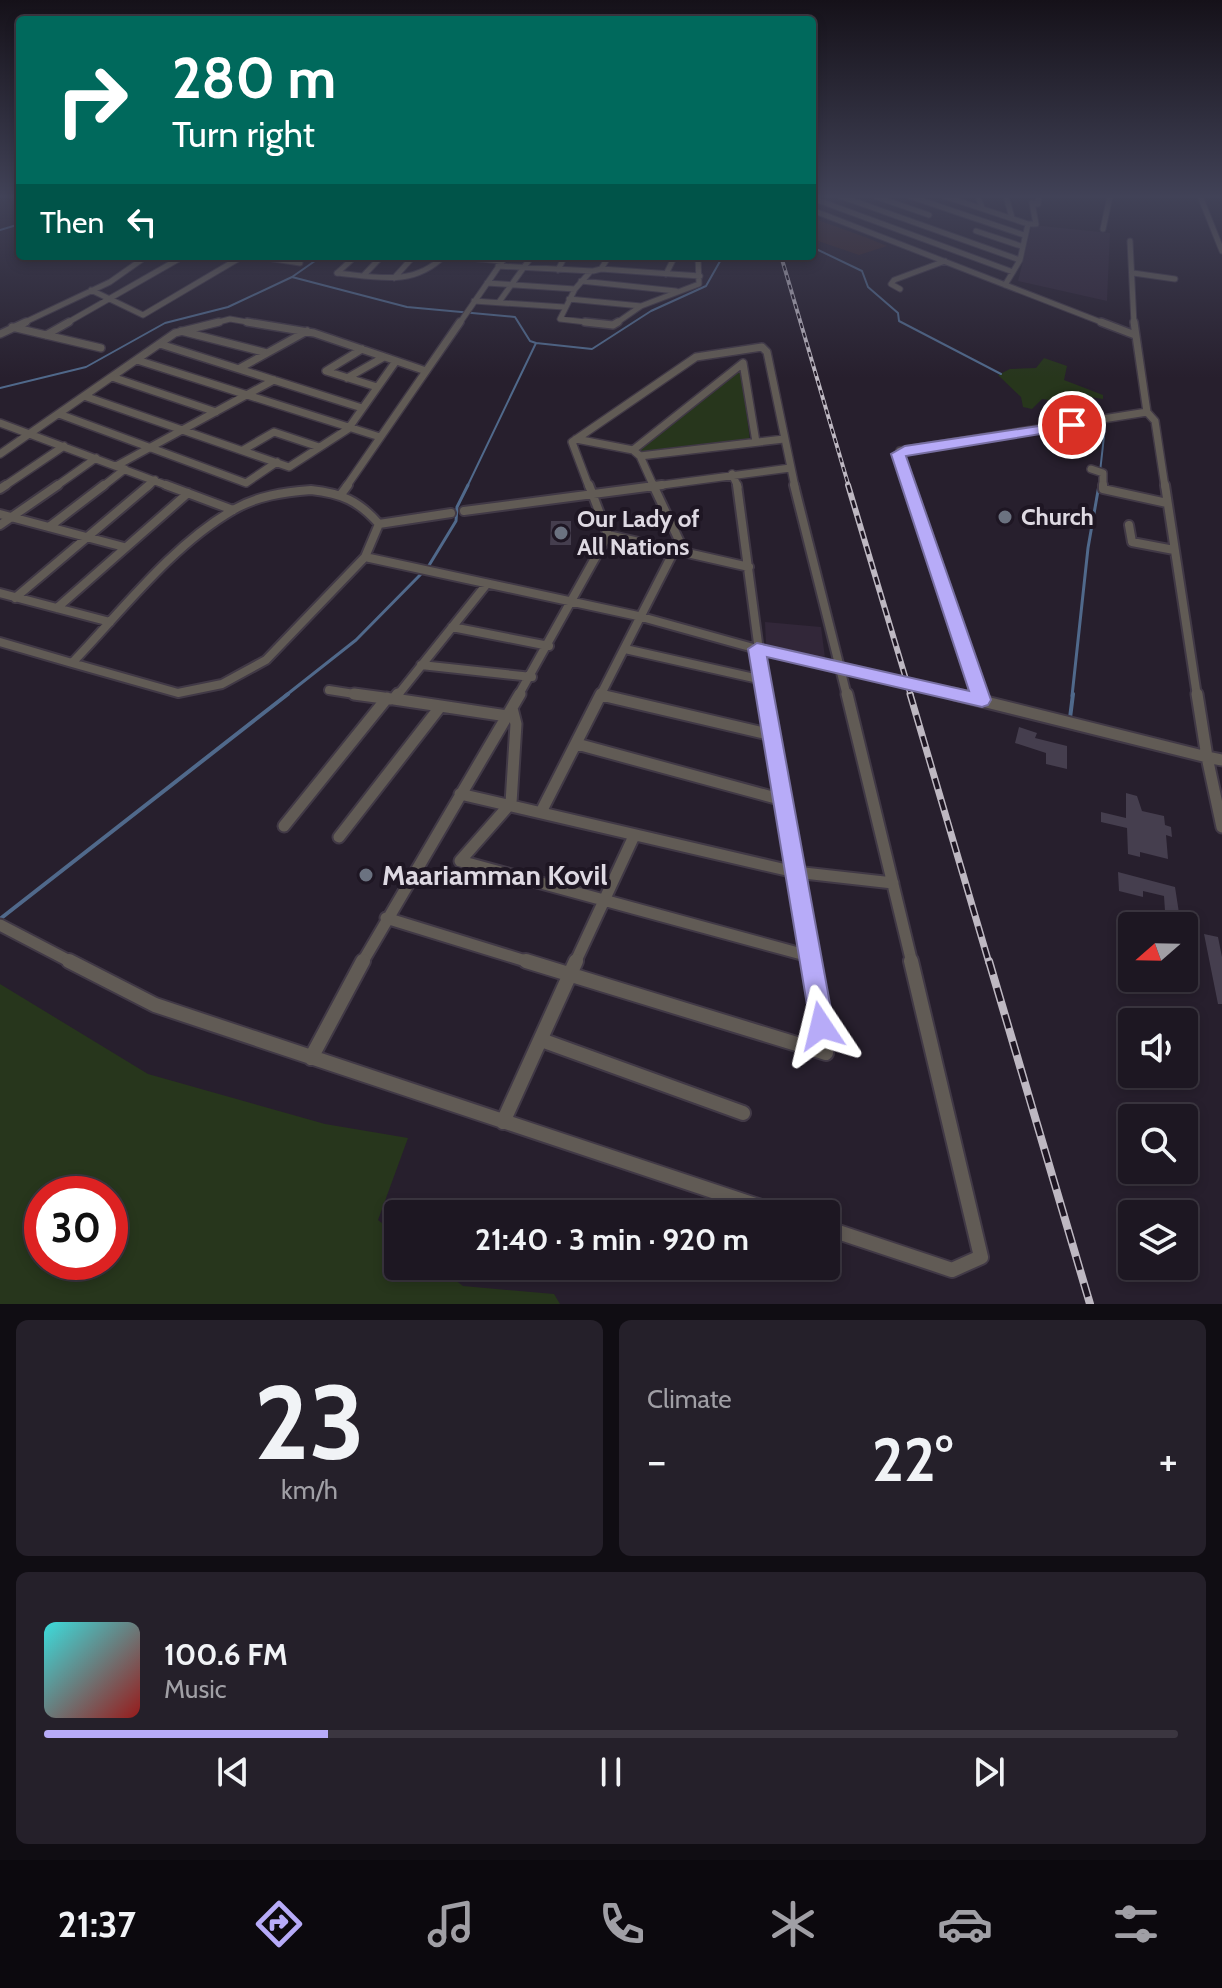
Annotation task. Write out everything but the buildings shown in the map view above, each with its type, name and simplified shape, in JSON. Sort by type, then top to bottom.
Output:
[{"type":"street","points":[[934,257],[1135,335]]},
{"type":"street","points":[[972,257],[1013,272]]},
{"type":"street","points":[[1011,257],[1020,260]]},
{"type":"street","points":[[1005,285],[1020,257]]},
{"type":"street","points":[[1131,257],[1135,335],[1147,412],[1155,421],[1207,757],[1222,827]]},
{"type":"street","points":[[0,334],[91,290],[141,260]]},
{"type":"street","points":[[155,260],[171,263]]},
{"type":"street","points":[[46,335],[177,260]]},
{"type":"street","points":[[91,290],[143,315],[236,260]]},
{"type":"street","points":[[289,260],[300,263]]},
{"type":"street","points":[[352,260],[337,273],[419,278],[443,260]]},
{"type":"street","points":[[364,275],[378,260]]},
{"type":"street","points":[[394,278],[410,260]]},
{"type":"street","points":[[499,302],[529,260]]},
{"type":"street","points":[[558,270],[563,260]]},
{"type":"street","points":[[601,269],[607,260]]},
{"type":"street","points":[[666,274],[673,260]]},
{"type":"street","points":[[590,272],[575,289],[560,319],[613,325],[641,306],[699,284],[698,260]]},
{"type":"street","points":[[342,493],[502,261],[524,267],[558,270],[590,272],[601,269],[700,276]]},
{"type":"street","points":[[900,289],[891,284],[894,280],[945,261]]},
{"type":"street","points":[[1133,273],[1175,279]]},
{"type":"street","points":[[581,281],[679,291]]},
{"type":"street","points":[[487,283],[575,289]]},
{"type":"street","points":[[569,299],[641,306]]},
{"type":"street","points":[[474,301],[564,307]]},
{"type":"street","points":[[0,454],[181,331],[230,319],[307,331],[426,371]]},
{"type":"street","points":[[0,328],[101,348]]},
{"type":"street","points":[[181,331],[267,353]]},
{"type":"street","points":[[240,368],[307,331]]},
{"type":"street","points":[[160,344],[362,408]]},
{"type":"street","points":[[608,535],[572,442],[696,357],[762,347],[767,352],[790,468],[893,883],[981,1257],[952,1270],[840,1233]]},
{"type":"street","points":[[362,349],[326,371],[377,387]]},
{"type":"street","points":[[347,378],[384,357]]},
{"type":"street","points":[[137,360],[380,437]]},
{"type":"street","points":[[84,396],[289,467],[348,429],[396,361]]},
{"type":"street","points":[[636,453],[743,363],[756,442]]},
{"type":"street","points":[[112,377],[216,412]]},
{"type":"street","points":[[49,527],[120,467],[274,380]]},
{"type":"street","points":[[982,700],[909,492],[900,451],[1147,412]]},
{"type":"street","points":[[59,414],[246,483],[277,462]]},
{"type":"street","points":[[0,423],[233,510]]},
{"type":"street","points":[[243,450],[274,432],[319,447]]},
{"type":"street","points":[[576,439],[636,453],[784,439]]},
{"type":"street","points":[[0,489],[64,446]]},
{"type":"street","points":[[636,453],[654,484],[685,553]]},
{"type":"street","points":[[0,525],[96,458]]},
{"type":"street","points":[[464,511],[790,468]]},
{"type":"street","points":[[1091,469],[1103,473],[1103,489],[1167,503]]},
{"type":"street","points":[[386,918],[826,1053],[757,649],[741,492],[732,474]]},
{"type":"street","points":[[15,598],[155,480]]},
{"type":"street","points":[[72,663],[187,544],[233,510],[260,497],[299,491],[342,493],[359,503],[379,524]]},
{"type":"street","points":[[57,608],[188,493]]},
{"type":"street","points":[[379,524],[451,513]]},
{"type":"street","points":[[0,514],[124,547]]},
{"type":"street","points":[[0,642],[178,693],[222,684],[266,660],[365,557],[379,524]]},
{"type":"street","points":[[1129,525],[1132,542],[1174,550]]},
{"type":"street","points":[[608,535],[749,567]]},
{"type":"street","points":[[311,1058],[386,918],[532,677],[608,535]]},
{"type":"street","points":[[541,812],[625,649],[638,616],[674,551]]},
{"type":"street","points":[[365,557],[638,616],[757,649],[982,700],[1222,760]]},
{"type":"street","points":[[284,826],[486,585]]},
{"type":"street","points":[[1,595],[110,622]]},
{"type":"street","points":[[452,627],[549,646]]},
{"type":"street","points":[[625,649],[763,680]]},
{"type":"street","points":[[421,665],[532,677]]},
{"type":"street","points":[[329,690],[440,707],[509,712]]},
{"type":"street","points":[[601,695],[772,735]]},
{"type":"street","points":[[339,837],[440,707]]},
{"type":"street","points":[[509,712],[516,724],[511,803],[460,861],[809,956]]},
{"type":"street","points":[[577,744],[783,800]]},
{"type":"street","points":[[460,794],[511,803],[634,836],[795,872],[893,883]]},
{"type":"street","points":[[503,1122],[544,1041],[570,974],[588,941],[601,900],[634,836]]},
{"type":"street","points":[[0,925],[155,1005],[740,1200]]},
{"type":"street","points":[[544,1041],[743,1113]]},
{"type":"shaded area","points":[[1024,257],[1109,257],[1107,301],[1018,281]]},
{"type":"shaded area","points":[[765,622],[821,627],[825,658],[766,644]]},
{"type":"green space","points":[[1044,358],[1067,366],[1064,380],[1103,395],[1103,399],[1078,395],[1073,403],[1042,399],[1032,409],[1023,407],[1021,397],[998,375],[1010,369],[1036,368]]},
{"type":"green space","points":[[741,368],[750,441],[645,454],[639,450]]},
{"type":"green space","points":[[0,984],[148,1074],[325,1124],[408,1138],[378,1220],[384,1225],[384,1280],[455,1280],[463,1286],[554,1294],[560,1304],[0,1304]]},
{"type":"waterway","points":[[833,257],[862,271],[868,287],[898,313],[899,321],[1001,374]]},
{"type":"waterway","points":[[292,277],[316,260]]},
{"type":"waterway","points":[[536,343],[592,349],[651,311],[706,286],[721,260]]},
{"type":"waterway","points":[[0,388],[86,367],[165,323],[228,307],[292,277]]},
{"type":"waterway","points":[[292,277],[407,307],[515,317],[530,341],[536,343]]},
{"type":"waterway","points":[[467,487],[536,343]]},
{"type":"waterway","points":[[1073,403],[1093,418]]},
{"type":"waterway","points":[[1099,422],[1105,427],[1100,472]]},
{"type":"waterway","points":[[1099,487],[1100,479]]},
{"type":"waterway","points":[[1072,696],[1088,548],[1099,485]]},
{"type":"waterway","points":[[428,567],[456,521],[457,507],[467,487]]},
{"type":"waterway","points":[[285,696],[356,640],[423,572]]},
{"type":"waterway","points":[[0,919],[288,694]]},
{"type":"waterway","points":[[1070,718],[1073,694]]},
{"type":"railway","points":[[782,260],[849,487]]},
{"type":"railway","points":[[848,485],[911,696]]},
{"type":"railway","points":[[910,694],[989,963]]},
{"type":"railway","points":[[989,961],[1090,1304]]},
{"type":"place","name":"Church","points":[[1005,517]]},
{"type":"place","name":"Our Lady of All Nations","points":[[561,533]]},
{"type":"place","name":"Maariamman Kovil","points":[[366,875]]},
{"type":"route","points":[[821,1026],[757,649],[982,700],[898,454],[905,450],[1072,425]]}]
